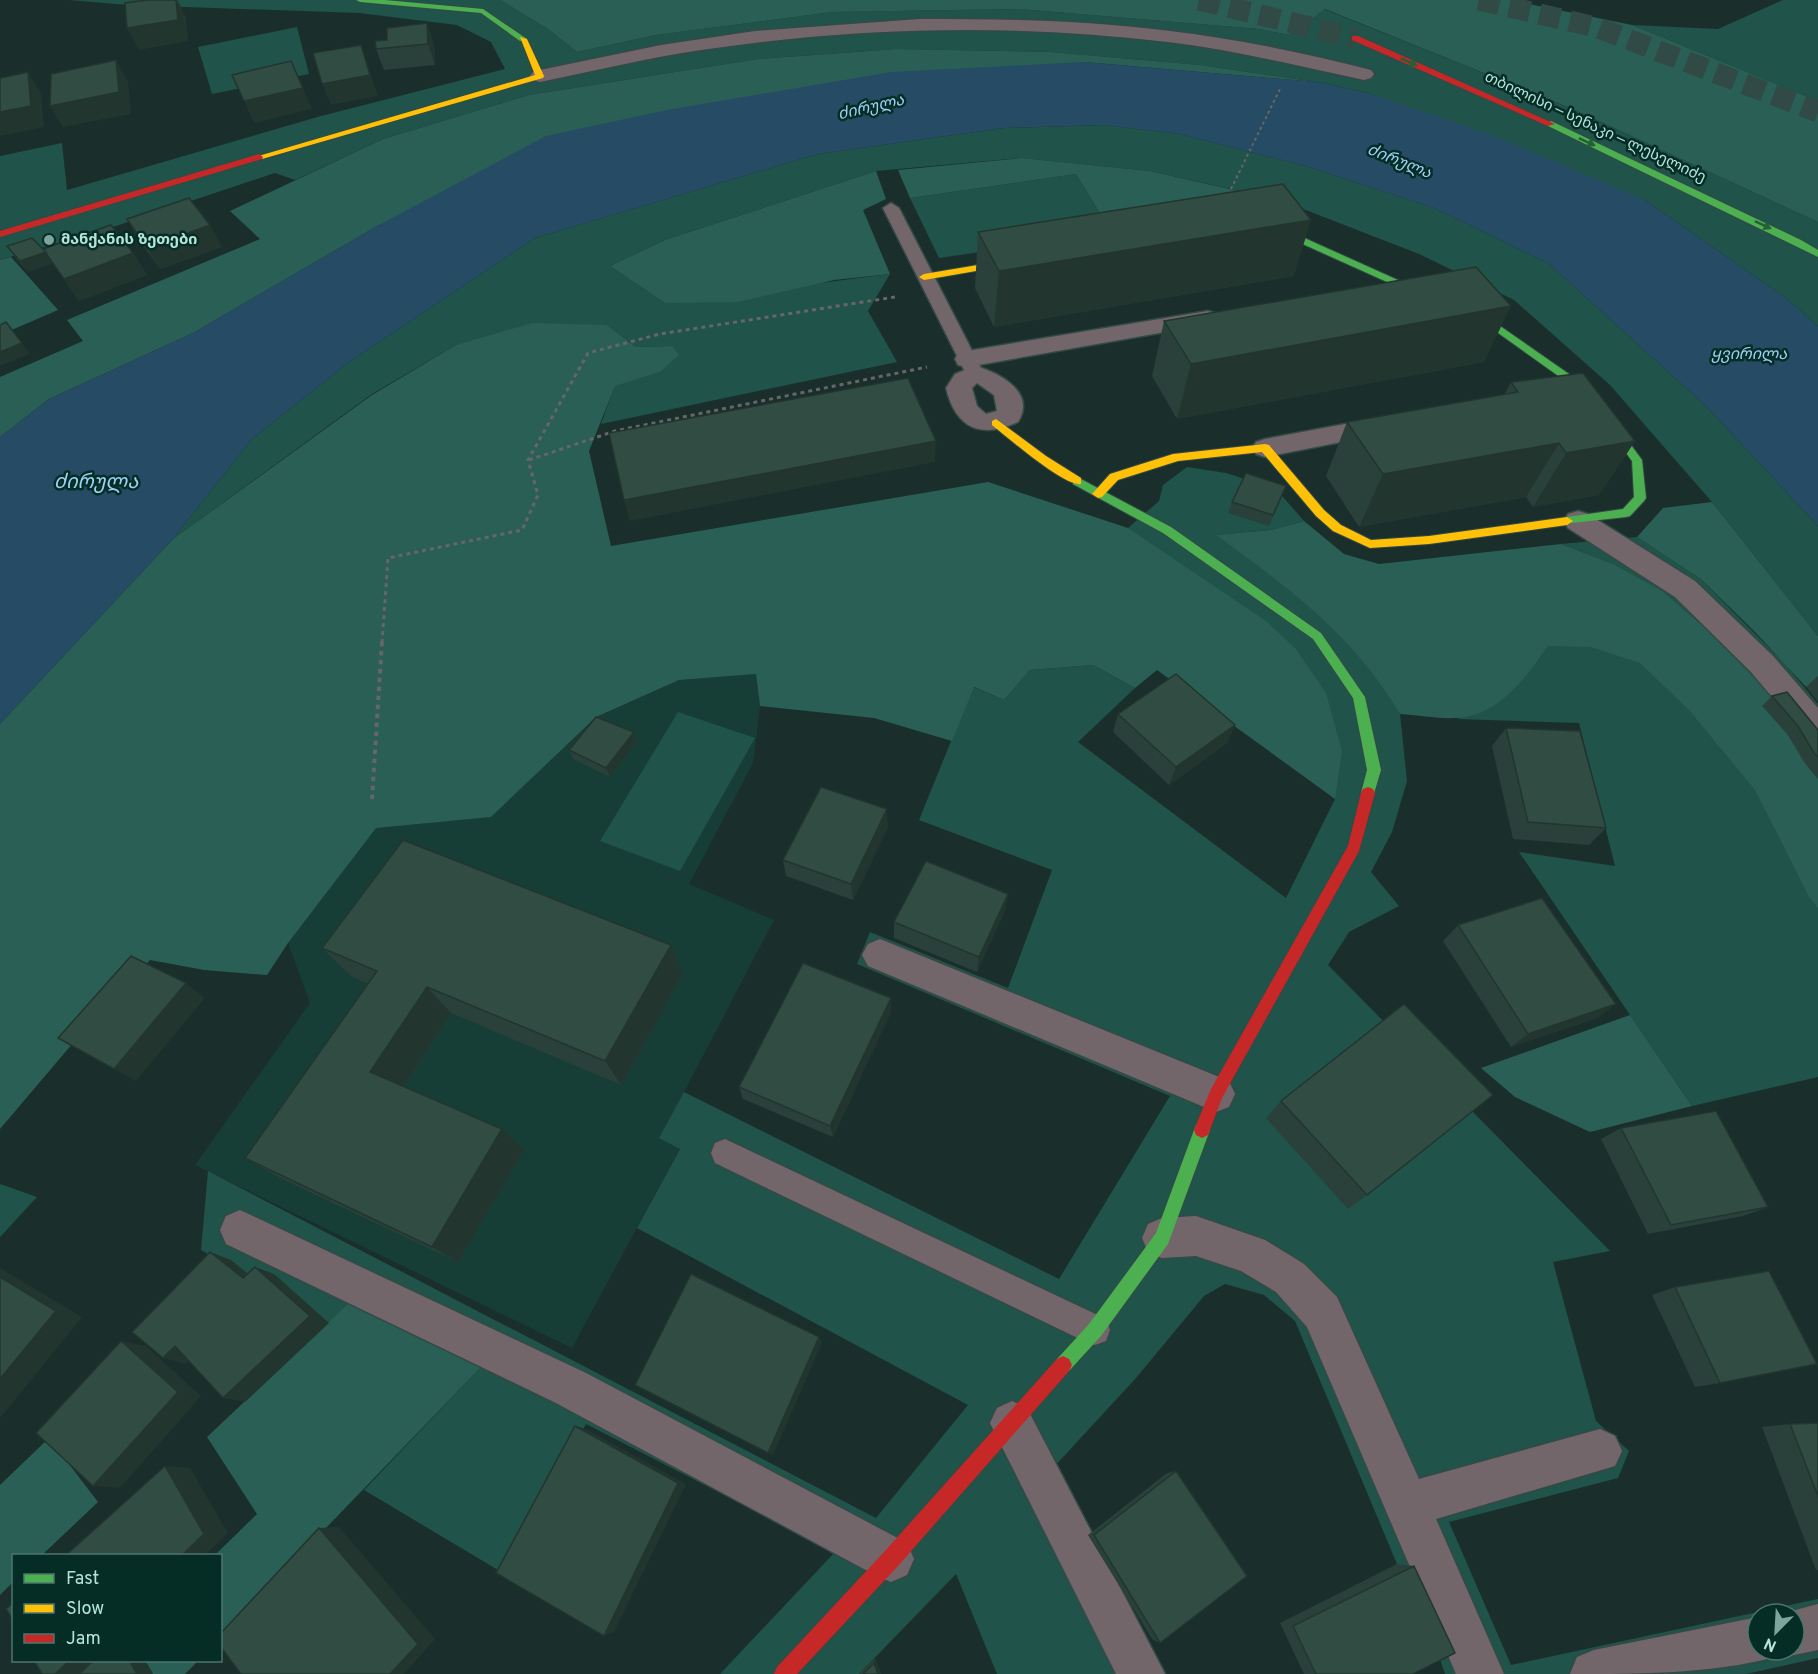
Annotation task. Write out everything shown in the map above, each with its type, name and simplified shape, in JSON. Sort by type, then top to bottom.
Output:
[{"type":"main road","points":[[0,234],[475,93],[540,76],[525,41],[483,11],[360,0]]},
{"type":"main road","name":"თბილისი — სენაკი — ლესელიძე","points":[[1355,38],[1525,112],[1798,242],[1818,254]]},
{"type":"main road","points":[[1098,494],[1114,477],[1177,457],[1265,448],[1320,513],[1337,528],[1370,544],[1429,540],[1626,513],[1640,498],[1637,460],[1585,390],[1497,328],[1404,284],[1268,225],[1245,227]]},
{"type":"main road","points":[[928,284],[1027,259]]},
{"type":"main road","points":[[784,1674],[891,1559],[1095,1330],[1162,1238],[1216,1094],[1354,847],[1374,770],[1359,698],[1317,636],[1167,530],[1098,494],[1042,459],[996,423]]},
{"type":"street","points":[[540,76],[702,44],[860,27],[1056,27],[1141,33],[1209,42],[1364,74]]},
{"type":"street","points":[[1357,292],[1404,284]]},
{"type":"street","points":[[971,367],[1227,315]]},
{"type":"street","points":[[971,367],[1005,390],[1011,404],[1009,416],[996,423],[982,422],[970,415],[961,402],[958,388],[971,367]]},
{"type":"street","points":[[1551,396],[1585,390]]},
{"type":"street","points":[[1265,448],[1414,421]]},
{"type":"street","points":[[1578,521],[1685,589],[1762,664],[1818,729]]},
{"type":"street","points":[[880,955],[1216,1094]]},
{"type":"street","points":[[240,1230],[571,1388],[891,1559]]},
{"type":"street","points":[[1162,1238],[1196,1236],[1251,1254],[1290,1278],[1322,1312],[1480,1674]]},
{"type":"street","points":[[1012,1424],[1141,1674]]},
{"type":"street","points":[[1407,1505],[1600,1451]]},
{"type":"street","points":[[1594,1674],[1746,1642]]},
{"type":"lane","points":[[891,208],[971,367]]},
{"type":"lane","points":[[725,1153],[1095,1330]]},
{"type":"path","points":[[1231,189],[1294,59]]},
{"type":"path","points":[[372,799],[388,558],[522,530],[538,495],[528,460],[588,353],[660,334],[928,284]]},
{"type":"path","points":[[528,460],[615,431],[971,367]]},
{"type":"shaded area","points":[[69,0],[500,0],[548,29],[577,52],[656,35],[832,12],[1019,9],[1259,29],[1289,35],[1324,9],[1573,109],[1818,222],[1818,326],[1786,298],[1645,200],[1368,93],[1317,82],[1200,65],[1051,52],[896,49],[758,59],[529,95],[383,139],[295,180],[275,173],[116,226],[0,260],[0,156],[62,143],[67,190],[321,116],[505,69],[491,42],[457,25],[359,13],[128,5]]},
{"type":"shaded area","points":[[500,0],[1509,0],[1632,25],[1818,101],[1818,222],[1573,109],[1325,9],[1289,35],[1259,29],[1019,9],[832,12],[656,35],[577,52],[548,29]]},
{"type":"shaded area","points":[[1783,0],[1818,0],[1818,101],[1632,25],[1718,29]]},
{"type":"shaded area","points":[[297,27],[309,74],[212,94],[198,47]]},
{"type":"shaded area","points":[[896,49],[1051,52],[1200,65],[1317,82],[1084,62],[379,225],[193,333],[49,399],[0,437],[0,377],[83,341],[67,320],[260,239],[230,211],[383,139],[529,95],[758,59]]},
{"type":"shaded area","points":[[1104,125],[1179,134],[1306,166],[1434,208],[1548,263],[1706,406],[1818,526],[1818,636],[1712,502],[1610,385],[1514,300],[1419,254],[1280,200],[1150,171],[1022,158],[876,171],[665,240],[610,266],[665,303],[890,274],[868,311],[897,362],[601,424],[615,385],[660,372],[672,346],[636,347],[607,325],[456,345],[372,394],[173,539],[252,439],[348,363],[535,238],[818,154],[1004,128]]},
{"type":"shaded area","points":[[1022,158],[1150,171],[1247,193],[1112,233],[1076,174],[910,198],[898,170]]},
{"type":"shaded area","points":[[876,171],[886,199],[863,210],[890,274],[834,280],[738,302],[665,303],[610,266],[665,240]]},
{"type":"shaded area","points":[[1076,174],[1112,233],[939,258],[910,198]]},
{"type":"shaded area","points":[[11,257],[58,310],[0,335],[0,260]]},
{"type":"shaded area","points":[[532,323],[607,325],[636,347],[672,346],[679,355],[660,372],[615,386],[589,451],[611,546],[988,482],[1128,528],[1266,621],[1296,649],[1326,693],[1342,751],[1335,799],[1157,670],[1135,688],[1093,665],[1030,670],[1004,700],[974,687],[952,741],[874,718],[760,706],[756,674],[679,680],[596,717],[491,817],[376,828],[288,943],[267,975],[204,970],[150,960],[67,1050],[0,1129],[0,724],[173,539],[372,395],[456,345]]},
{"type":"shaded area","points":[[1187,467],[1226,473],[1276,489],[1304,521],[1271,530],[1217,535],[1398,637],[1400,714],[1407,781],[1392,832],[1371,872],[1399,906],[1349,932],[1328,965],[1610,1251],[1553,1262],[1596,1421],[1629,1451],[1618,1478],[1449,1522],[1511,1665],[1746,1614],[1746,1662],[1800,1662],[1746,1674],[1445,1674],[1436,1648],[1397,1564],[1295,1321],[1264,1295],[1225,1284],[1204,1296],[1136,1378],[1053,1468],[1159,1674],[997,1674],[956,1574],[859,1674],[720,1674],[835,1552],[586,1424],[503,1573],[364,1490],[479,1369],[350,1303],[329,1323],[201,1250],[208,1171],[876,1518],[968,1405],[637,1228],[680,1149],[659,1138],[684,1092],[1059,1279],[1170,1096],[857,964],[870,932],[1008,988],[1052,870],[919,820],[973,687],[1004,700],[1030,670],[1093,665],[1135,688],[1078,742],[1286,898],[1335,799],[1292,709],[1128,528],[1159,501],[1163,485]]},
{"type":"shaded area","points":[[1712,502],[1818,636],[1818,685],[1806,687],[1702,580],[1637,537],[1663,508]]},
{"type":"shaded area","points":[[1304,521],[1344,554],[1379,564],[1561,544],[1611,563],[1662,591],[1705,628],[1777,701],[1788,735],[1818,779],[1818,908],[1809,897],[1755,790],[1689,710],[1640,663],[1591,647],[1548,646],[1521,682],[1498,703],[1485,710],[1471,716],[1456,718],[1400,714],[1382,686],[1341,637],[1294,594],[1216,535],[1271,530]]},
{"type":"shaded area","points":[[1637,537],[1702,580],[1786,665],[1818,704],[1818,758],[1611,563],[1561,544]]},
{"type":"shaded area","points":[[1572,602],[1679,646],[1818,906],[1818,1077],[1692,1106],[1519,852],[1615,866],[1579,723],[1458,719],[1483,679]]},
{"type":"shaded area","points":[[756,674],[760,706],[753,763],[689,884],[774,920],[660,1138],[680,1148],[572,1348],[195,1165],[310,1003],[288,943],[376,827],[491,817],[596,717],[679,680]]},
{"type":"shaded area","points":[[678,712],[755,738],[680,871],[600,841]]},
{"type":"shaded area","points":[[1630,1015],[1692,1106],[1590,1132],[1515,1097],[1481,1068]]},
{"type":"shaded area","points":[[0,1184],[37,1197],[0,1237]]},
{"type":"shaded area","points":[[349,1303],[481,1367],[222,1636],[222,1554],[216,1554],[257,1514],[207,1437]]},
{"type":"shaded area","points":[[49,1438],[98,1502],[43,1554],[12,1554],[12,1583],[0,1595],[0,1485]]},
{"type":"shaded area","points":[[1818,1599],[1818,1658],[1806,1661],[1806,1602],[1804,1602]]},
{"type":"shaded area","points":[[146,1662],[197,1662],[185,1674],[153,1674]]},
{"type":"water","name":"ძირულა","points":[[1084,62],[1317,82],[1368,93],[1497,137],[1645,200],[1786,298],[1818,326],[1818,526],[1706,406],[1548,263],[1434,208],[1306,166],[1179,134],[1103,125],[1004,128],[818,154],[535,238],[348,363],[252,439],[173,539],[0,724],[0,437],[49,399],[193,333],[379,225],[546,136],[667,110],[891,72]]},
{"type":"building","points":[[176,0],[178,20],[127,28],[125,3]]},
{"type":"building","points":[[427,23],[428,44],[376,49],[375,41],[387,40],[387,28]]},
{"type":"building","points":[[361,45],[370,75],[322,84],[313,53]]},
{"type":"building","points":[[116,60],[119,92],[50,106],[51,74]]},
{"type":"building","points":[[291,61],[303,88],[244,101],[232,75]]},
{"type":"building","points":[[28,72],[31,106],[0,112],[0,78]]},
{"type":"building","points":[[1283,184],[1311,220],[999,271],[978,232]]},
{"type":"building","points":[[189,198],[210,225],[147,248],[127,219]]},
{"type":"building","points":[[111,225],[133,253],[64,279],[43,249]]},
{"type":"building","points":[[32,238],[46,252],[20,261],[7,246]]},
{"type":"building","points":[[1476,267],[1511,306],[1191,364],[1164,321]]},
{"type":"building","points":[[6,322],[22,343],[0,352],[0,325]]},
{"type":"building","points":[[1583,373],[1635,441],[1566,453],[1559,443],[1383,474],[1347,422],[1518,392],[1511,382]]},
{"type":"building","points":[[908,378],[936,441],[624,500],[609,433]]},
{"type":"building","points":[[1246,473],[1286,486],[1273,515],[1232,502]]},
{"type":"building","points":[[1176,674],[1235,725],[1176,767],[1118,714]]},
{"type":"building","points":[[1787,692],[1818,730],[1818,757],[1798,726],[1772,696]]},
{"type":"building","points":[[596,717],[634,732],[606,768],[569,750]]},
{"type":"building","points":[[1506,728],[1580,731],[1606,828],[1528,822]]},
{"type":"building","points":[[821,787],[887,809],[851,884],[783,860]]},
{"type":"building","points":[[403,840],[671,945],[605,1061],[427,987],[370,1072],[502,1129],[432,1247],[245,1158],[377,971],[322,948]]},
{"type":"building","points":[[926,861],[1008,894],[979,957],[894,922]]},
{"type":"building","points":[[1542,898],[1616,1004],[1528,1034],[1458,925]]},
{"type":"building","points":[[131,956],[186,983],[114,1069],[58,1038]]},
{"type":"building","points":[[803,963],[891,998],[830,1126],[739,1087]]},
{"type":"building","points":[[1404,1004],[1493,1095],[1367,1195],[1281,1101]]},
{"type":"building","points":[[1716,1111],[1768,1207],[1671,1225],[1621,1128]]},
{"type":"building","points":[[210,1252],[243,1278],[255,1267],[310,1316],[223,1398],[175,1346],[163,1358],[132,1332]]},
{"type":"building","points":[[1769,1271],[1817,1364],[1720,1383],[1675,1287]]},
{"type":"building","points":[[691,1274],[819,1337],[768,1453],[635,1385]]},
{"type":"building","points":[[0,1277],[56,1311],[0,1379]]},
{"type":"building","points":[[121,1341],[178,1392],[93,1486],[36,1433]]},
{"type":"building","points":[[1818,1423],[1818,1496],[1790,1424]]},
{"type":"building","points":[[575,1426],[678,1483],[604,1636],[496,1573]]},
{"type":"building","points":[[165,1466],[204,1534],[183,1554],[67,1554]]},
{"type":"building","points":[[1176,1471],[1247,1576],[1160,1643],[1094,1535]]},
{"type":"building","points":[[319,1528],[418,1644],[390,1674],[241,1674],[222,1649],[222,1632]]},
{"type":"building","points":[[1414,1566],[1455,1653],[1413,1674],[1316,1674],[1293,1626]]},
{"type":"building","points":[[12,1604],[12,1619],[6,1609]]},
{"type":"building","points":[[35,1662],[68,1662],[55,1674],[42,1674]]},
{"type":"building","points":[[92,1662],[130,1662],[137,1674],[79,1674]]},
{"type":"building","points":[[874,1663],[878,1674],[863,1674]]},
{"type":"tunnel","points":[[1199,0],[1355,38]]},
{"type":"tunnel","points":[[1479,0],[1596,27],[1818,112]]},
{"type":"traffic: fast","points":[[360,0],[483,11],[523,39]]},
{"type":"traffic: fast","points":[[1551,124],[1798,242],[1818,254]]},
{"type":"traffic: fast","points":[[1263,225],[1268,225],[1497,328],[1585,390],[1637,460],[1640,498],[1626,513],[1567,521]]},
{"type":"traffic: fast","points":[[1077,481],[1167,530],[1317,636],[1359,697],[1374,770],[1368,793]]},
{"type":"traffic: fast","points":[[1063,1365],[1095,1330],[1162,1238],[1202,1130]]},
{"type":"traffic: slow","points":[[259,157],[540,76],[523,39]]},
{"type":"traffic: slow","points":[[924,277],[1019,261]]},
{"type":"traffic: slow","points":[[996,423],[1042,459],[1077,481]]},
{"type":"traffic: slow","points":[[1098,494],[1114,477],[1177,457],[1265,448],[1320,513],[1337,528],[1370,544],[1429,540],[1567,521]]},
{"type":"traffic: jam","points":[[1355,38],[1551,124]]},
{"type":"traffic: jam","points":[[0,234],[259,157]]},
{"type":"traffic: jam","points":[[1202,1130],[1216,1094],[1354,847],[1368,793]]},
{"type":"traffic: jam","points":[[784,1674],[891,1559],[1063,1365]]},
{"type":"place","name":"მანქანის ზეთები","points":[[49,240]]},
{"type":"water label","name":"ყვირილა","points":[[1749,355]]}]
